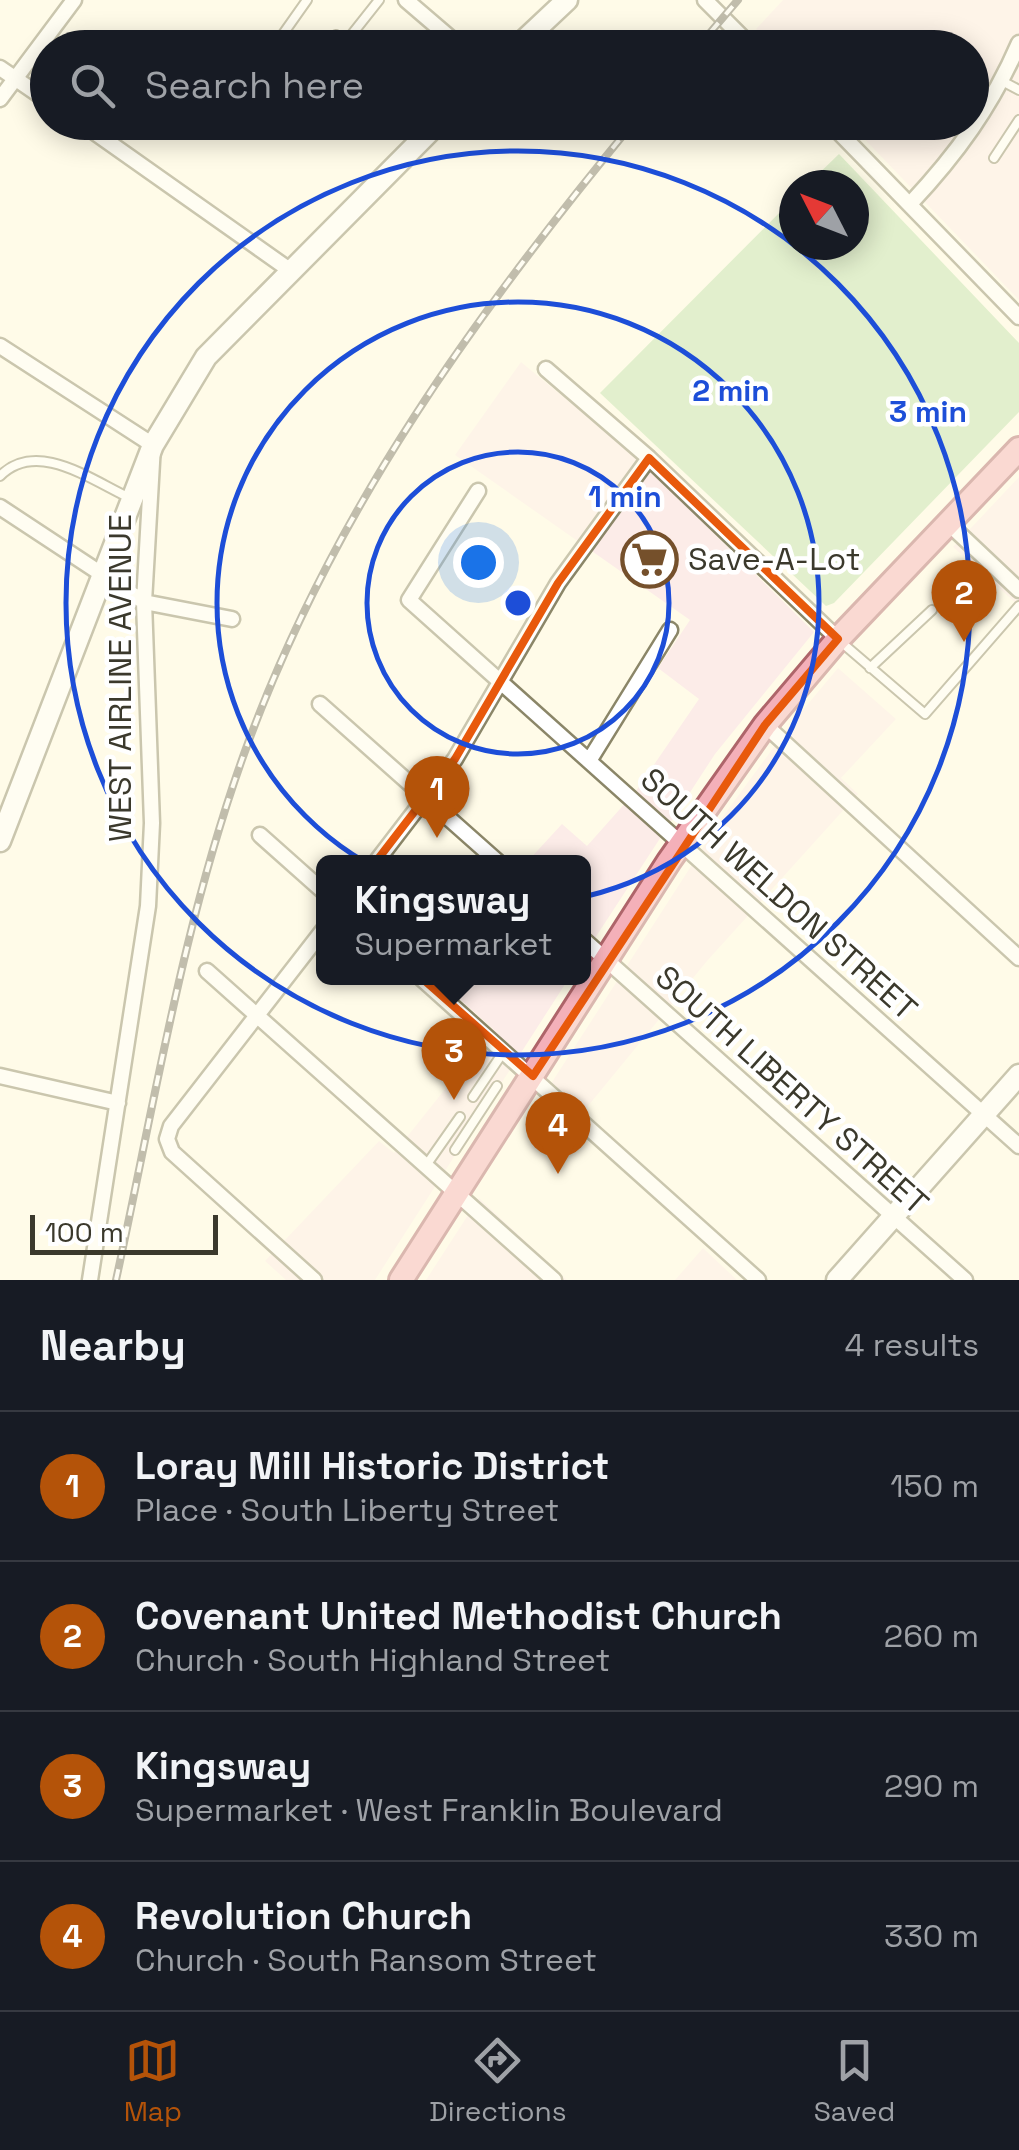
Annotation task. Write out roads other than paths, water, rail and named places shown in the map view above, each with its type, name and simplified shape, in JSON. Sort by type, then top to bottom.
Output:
[{"type":"main road","points":[[535,30],[567,0]]},
{"type":"main road","points":[[0,841],[103,575],[141,501],[153,445],[194,373],[420,140]]},
{"type":"main road","points":[[591,985],[682,842],[764,725],[838,639],[1019,450]]},
{"type":"main road","points":[[401,1280],[591,985]]},
{"type":"main road","points":[[837,1280],[1019,1075]]},
{"type":"street","points":[[52,30],[74,0]]},
{"type":"street","points":[[406,0],[441,30]]},
{"type":"street","points":[[705,0],[734,30]]},
{"type":"street","points":[[989,101],[1019,43]]},
{"type":"street","points":[[0,100],[30,59]]},
{"type":"street","points":[[0,68],[30,89]]},
{"type":"street","points":[[105,140],[291,271]]},
{"type":"street","points":[[847,140],[1019,317]]},
{"type":"street","points":[[910,204],[964,140]]},
{"type":"street","points":[[0,346],[153,445]]},
{"type":"street","points":[[546,369],[649,458],[838,639]]},
{"type":"street","points":[[382,855],[427,798],[586,542],[649,458]]},
{"type":"street","name":"SOUTH WELDON STREET","points":[[478,491],[409,600],[1019,1146]]},
{"type":"street","name":"WEST AIRLINE AVENUE","points":[[90,1280],[149,890],[152,823],[141,501]]},
{"type":"street","points":[[0,507],[144,602],[232,619]]},
{"type":"street","points":[[948,523],[1019,590]]},
{"type":"street","points":[[589,761],[670,630]]},
{"type":"street","points":[[320,704],[490,855]]},
{"type":"street","points":[[764,725],[1019,958]]},
{"type":"street","points":[[260,835],[316,885]]},
{"type":"street","points":[[314,1280],[172,1152],[167,1139],[171,1126],[316,939]]},
{"type":"street","name":"SOUTH LIBERTY STREET","points":[[591,946],[965,1280]]},
{"type":"street","points":[[208,972],[554,1280]]},
{"type":"street","points":[[429,985],[758,1280]]},
{"type":"street","points":[[0,1076],[118,1103]]},
{"type":"lane","points":[[285,30],[307,0]]},
{"type":"lane","points":[[358,30],[379,0]]},
{"type":"lane","points":[[1002,81],[1019,90]]},
{"type":"lane","points":[[994,158],[1019,120]]},
{"type":"lane","points":[[0,476],[13,463],[46,459],[141,501]]},
{"type":"lane","points":[[838,639],[925,714],[1019,606]]},
{"type":"lane","points":[[870,668],[932,610]]},
{"type":"lane","points":[[473,1097],[504,1051]]},
{"type":"lane","points":[[486,1078],[516,1102]]},
{"type":"lane","points":[[455,1150],[497,1086]]},
{"type":"lane","points":[[427,1164],[460,1117]]},
{"type":"lane","points":[[444,1140],[474,1166]]},
{"type":"railway","points":[[712,30],[738,0]]},
{"type":"railway","points":[[116,1280],[188,942],[226,808],[283,657],[323,574],[414,416],[520,266],[620,140]]},
{"type":"place","name":"Save-A-Lot","points":[[649,559]]},
{"type":"place","name":"Covenant United Methodist Church","points":[[964,642]]},
{"type":"place","name":"Loray Mill Historic District","points":[[437,838]]},
{"type":"place","name":"Kingsway","points":[[454,1100]]},
{"type":"place","name":"Revolution Church","points":[[558,1174]]}]
